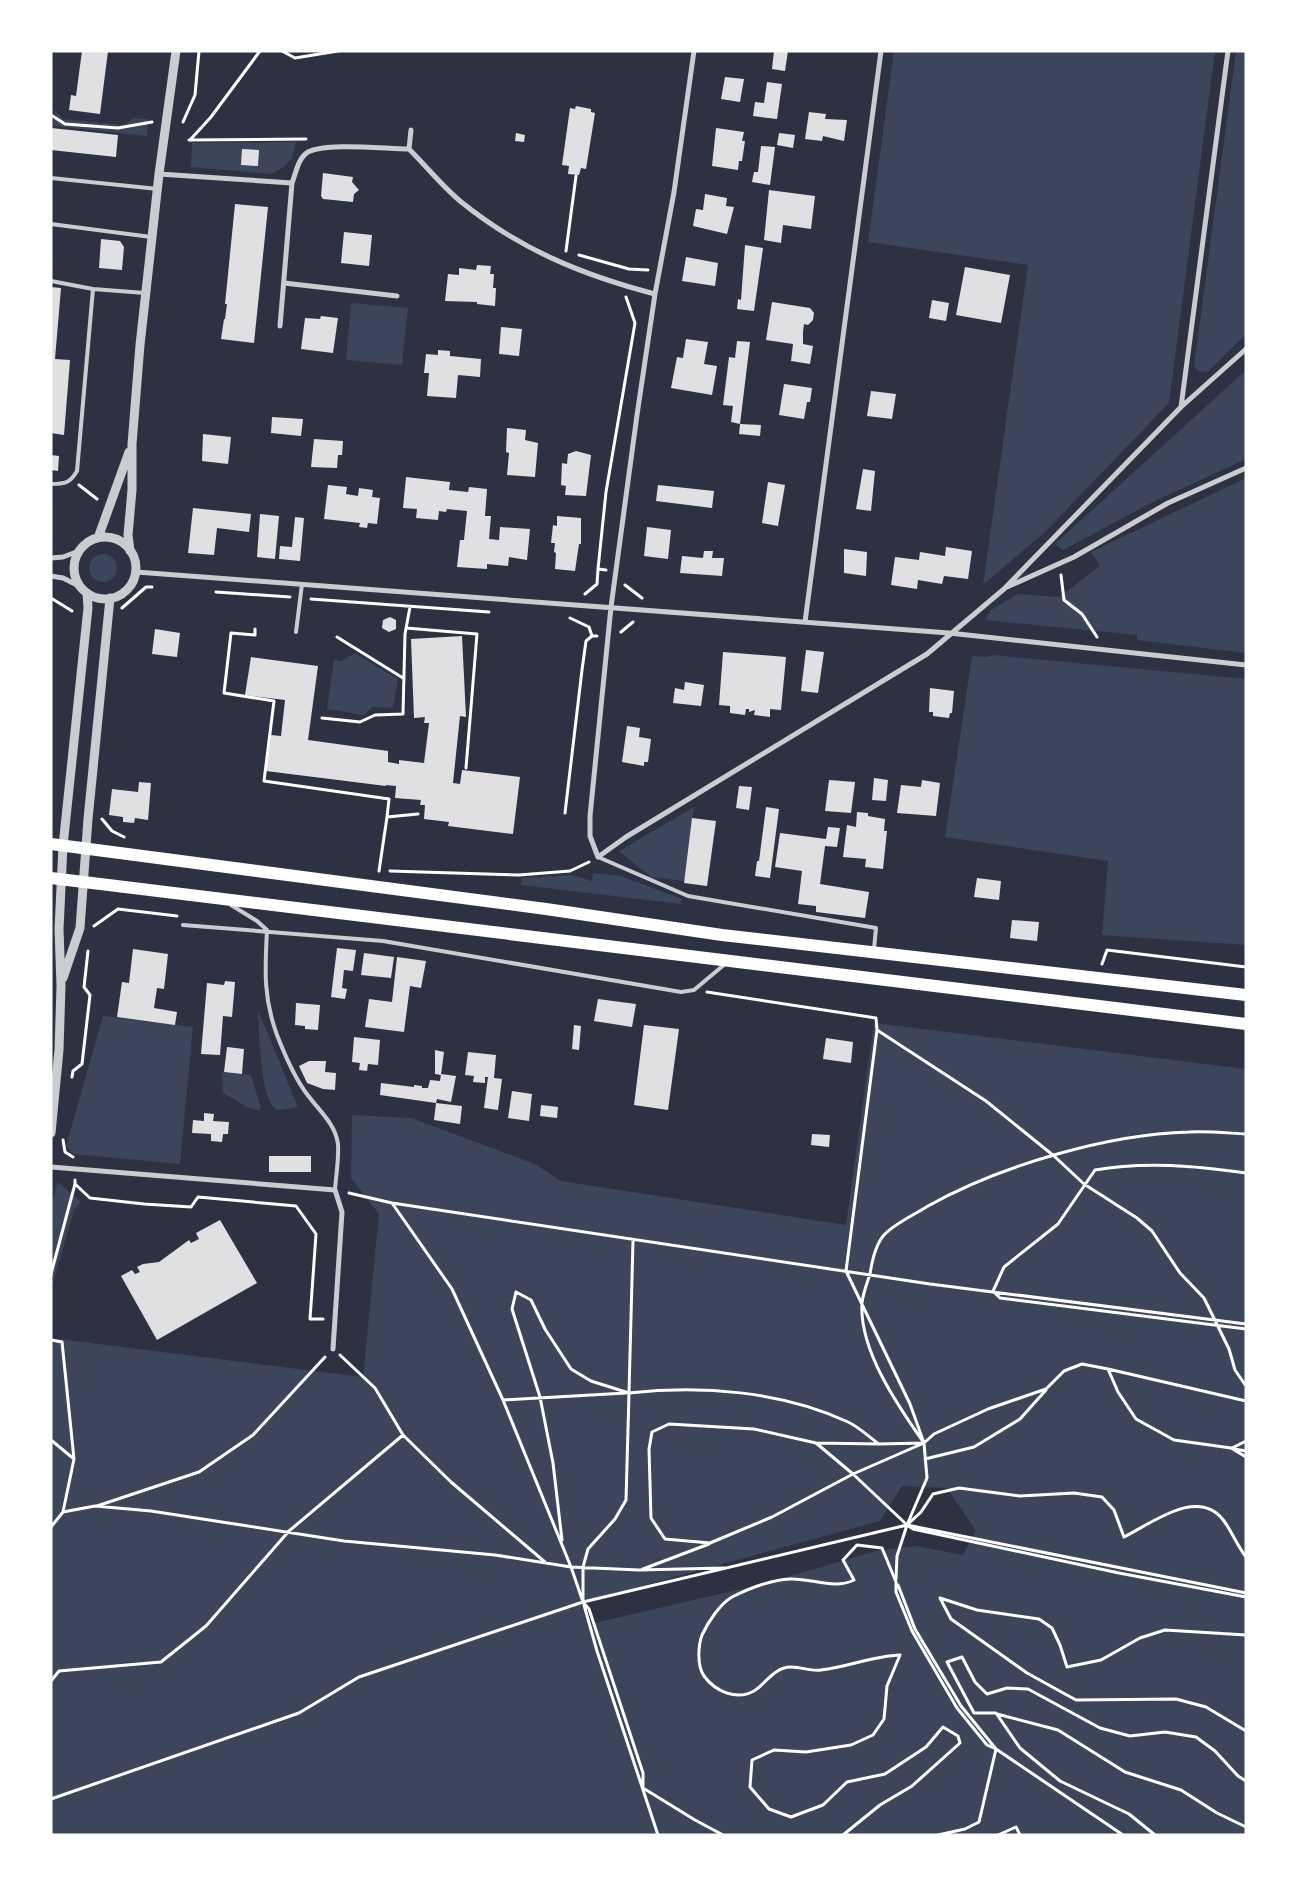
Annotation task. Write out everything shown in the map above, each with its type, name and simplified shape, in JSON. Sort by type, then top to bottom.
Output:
[{"type":"main road","points":[[57,845],[873,954],[1246,995]]},
{"type":"main road","points":[[57,879],[1246,1024]]},
{"type":"street","points":[[130,551],[128,535],[132,490],[132,444],[159,174],[176,51]]},
{"type":"street","points":[[694,51],[674,192],[655,294],[615,571],[590,816],[590,836],[598,857],[626,837],[927,654],[949,633],[1004,589],[1181,407],[1246,349]]},
{"type":"street","points":[[805,622],[881,51]]},
{"type":"street","points":[[1181,407],[1228,51]]},
{"type":"street","points":[[409,149],[411,130]]},
{"type":"street","points":[[280,326],[292,183],[299,162],[307,152],[325,147],[409,149],[459,200],[519,242],[556,262],[599,279],[655,294]]},
{"type":"street","points":[[159,174],[292,183]]},
{"type":"street","points":[[284,283],[397,296]]},
{"type":"street","points":[[98,538],[132,444]]},
{"type":"street","points":[[1004,589],[1059,564],[1168,503],[1246,468]]},
{"type":"street","points":[[51,576],[79,586],[87,593],[102,599],[110,598],[126,591],[132,583],[136,572],[135,560],[130,551],[122,543],[111,538],[98,538],[88,542],[80,551],[74,570],[79,586]]},
{"type":"street","points":[[51,558],[63,557],[80,551]]},
{"type":"street","points":[[136,572],[611,606],[949,633],[1246,665]]},
{"type":"street","points":[[51,1133],[57,1084],[61,986],[57,845],[86,624],[87,593]]},
{"type":"street","points":[[61,986],[80,928],[110,598]]},
{"type":"street","points":[[51,1167],[335,1190],[342,1212],[333,1349]]},
{"type":"lane","points":[[51,178],[158,189]]},
{"type":"lane","points":[[51,224],[152,238]]},
{"type":"lane","points":[[51,281],[92,289],[146,294]]},
{"type":"lane","points":[[51,484],[66,484],[77,471],[92,289]]},
{"type":"lane","points":[[296,632],[302,584]]},
{"type":"lane","points":[[598,857],[688,896],[876,928],[873,954]]},
{"type":"lane","points":[[221,899],[257,921],[267,930]]},
{"type":"lane","points":[[184,925],[267,930],[383,941],[681,992],[694,990],[728,961]]},
{"type":"lane","points":[[267,930],[264,982],[268,1008],[278,1037],[296,1075],[304,1090],[331,1124],[338,1143],[335,1190]]},
{"type":"path","points":[[183,122],[195,95],[199,51]]},
{"type":"path","points":[[260,51],[211,117],[190,140],[308,139]]},
{"type":"path","points":[[282,51],[295,58],[338,51]]},
{"type":"path","points":[[51,115],[65,124],[118,128],[152,122]]},
{"type":"path","points":[[566,251],[576,176]]},
{"type":"path","points":[[558,247],[629,269],[659,270]]},
{"type":"path","points":[[563,618],[572,618],[570,593],[583,595],[597,584],[606,492],[634,323],[626,302],[629,269]]},
{"type":"path","points":[[72,479],[102,503]]},
{"type":"path","points":[[1059,564],[1064,600],[1082,614],[1099,640]]},
{"type":"path","points":[[598,569],[625,572],[624,585],[642,599]]},
{"type":"path","points":[[207,591],[496,613]]},
{"type":"path","points":[[322,718],[360,722],[375,715],[403,714],[406,628],[410,606]]},
{"type":"path","points":[[406,628],[477,634],[466,768]]},
{"type":"path","points":[[255,629],[255,635],[231,633],[224,694],[274,701],[264,781],[389,799],[379,871]]},
{"type":"path","points":[[337,636],[404,678]]},
{"type":"path","points":[[565,813],[586,641],[592,636]]},
{"type":"path","points":[[387,817],[418,814]]},
{"type":"path","points":[[103,820],[112,831],[125,838]]},
{"type":"path","points":[[369,870],[519,875],[570,871],[598,857]]},
{"type":"path","points":[[91,929],[118,909],[184,917],[184,925]]},
{"type":"path","points":[[72,1080],[73,1071],[82,1064],[90,995],[84,987],[89,946]]},
{"type":"path","points":[[1098,979],[1107,950],[1246,967]]},
{"type":"path","points":[[694,990],[876,1018],[877,1030],[846,1272],[910,1404],[924,1443],[927,1478],[907,1525],[897,1556],[896,1592],[912,1631],[928,1658],[958,1708],[987,1745],[996,1749],[1123,1835]]},
{"type":"path","points":[[877,1030],[986,1100],[1054,1156],[1084,1184],[1138,1218],[1152,1231],[1180,1273],[1204,1298],[1219,1325],[1229,1349],[1234,1370],[1246,1386]]},
{"type":"path","points":[[924,1443],[892,1397],[864,1331],[862,1302],[873,1256],[883,1236],[903,1221],[950,1194],[1054,1156],[1120,1139],[1188,1132],[1246,1134]]},
{"type":"path","points":[[51,1274],[75,1184],[76,1158],[65,1152],[62,1144],[63,1135]]},
{"type":"path","points":[[993,1291],[1004,1266],[1058,1224],[1095,1170],[1114,1166],[1204,1167],[1246,1173]]},
{"type":"path","points":[[75,1184],[90,1198],[144,1204],[191,1207],[198,1197],[296,1206],[316,1234],[310,1318],[335,1320]]},
{"type":"path","points":[[335,1190],[392,1203],[846,1272],[1246,1324]]},
{"type":"path","points":[[392,1203],[452,1289],[503,1400],[572,1567],[597,1651],[658,1835]]},
{"type":"path","points":[[583,1602],[583,1567],[588,1549],[615,1519],[626,1500],[632,1240]]},
{"type":"path","points":[[993,1291],[1000,1298],[1246,1329]]},
{"type":"path","points":[[563,1545],[553,1463],[540,1397],[512,1308],[516,1292],[532,1300],[545,1329],[571,1369],[591,1381],[629,1393]]},
{"type":"path","points":[[51,1340],[62,1342],[74,1459],[63,1512],[51,1527]]},
{"type":"path","points":[[63,1512],[96,1506],[199,1472],[253,1435],[333,1349],[375,1388],[403,1435],[451,1482],[546,1563]]},
{"type":"path","points":[[925,1458],[951,1454],[981,1443],[1020,1420],[1064,1371],[1082,1364],[1246,1401]]},
{"type":"path","points":[[1108,1369],[1118,1392],[1136,1419],[1174,1440],[1246,1451]]},
{"type":"path","points":[[503,1400],[669,1389],[748,1394],[814,1408],[850,1423],[879,1444]]},
{"type":"path","points":[[639,1570],[772,1517],[853,1474],[924,1443],[934,1434],[988,1409],[1046,1389]]},
{"type":"path","points":[[710,1543],[666,1539],[651,1518],[649,1449],[652,1432],[669,1424],[754,1429],[816,1443],[924,1443]]},
{"type":"path","points":[[51,1681],[59,1671],[161,1662],[206,1626],[288,1531],[403,1435]]},
{"type":"path","points":[[51,1440],[74,1459]]},
{"type":"path","points":[[1231,1448],[1246,1441]]},
{"type":"path","points":[[816,1443],[853,1474],[907,1525],[914,1529],[1119,1573],[1246,1595]]},
{"type":"path","points":[[1231,1448],[1246,1457]]},
{"type":"path","points":[[51,1800],[299,1714],[360,1677],[583,1602],[907,1525],[921,1512],[933,1494],[959,1488],[1020,1496],[1074,1493],[1102,1497],[1114,1510],[1124,1537],[1176,1510],[1195,1505],[1212,1508],[1223,1520],[1246,1557]]},
{"type":"path","points":[[96,1506],[151,1511],[344,1541],[495,1555],[572,1567],[639,1570],[732,1568]]},
{"type":"path","points":[[843,1835],[880,1806],[912,1786],[960,1744],[958,1736],[943,1727],[926,1747],[885,1774],[847,1782],[823,1805],[791,1817],[769,1809],[750,1787],[752,1760],[774,1750],[806,1752],[851,1745],[874,1735],[884,1719],[887,1686],[900,1655],[883,1656],[819,1671],[796,1667],[783,1668],[753,1691],[731,1696],[710,1685],[702,1673],[699,1659],[702,1637],[713,1616],[731,1598],[767,1583],[791,1579],[845,1584],[854,1580],[843,1560],[857,1545],[882,1548],[896,1582]]},
{"type":"path","points":[[1246,1635],[1165,1630],[1140,1638],[1101,1660],[1067,1667],[1052,1628],[1040,1619],[977,1610],[940,1598],[951,1620],[1027,1673],[1076,1700],[1176,1699],[1206,1707],[1246,1731]]},
{"type":"path","points":[[1246,1781],[1238,1776],[1215,1751],[1196,1737],[1165,1732],[1130,1736],[1100,1728],[1028,1689],[1007,1688],[987,1694],[975,1682],[962,1657],[947,1662],[974,1713],[996,1713],[1058,1730],[1125,1772],[1181,1790],[1217,1813],[1246,1827]]},
{"type":"path","points":[[996,1713],[1020,1748],[1060,1781],[1130,1814],[1155,1835]]},
{"type":"path","points":[[938,1835],[965,1829],[979,1822],[996,1749]]},
{"type":"path","points":[[643,1788],[723,1835]]},
{"type":"path","points":[[998,1835],[1016,1827],[1020,1835]]},
{"type":"shaded area","points":[[894,51],[1215,51],[1169,403],[1045,532],[983,585],[1028,265],[868,242]]},
{"type":"shaded area","points":[[1236,51],[1246,51],[1246,334],[1209,371],[1202,372],[1194,366]]},
{"type":"shaded area","points":[[55,110],[63,119],[124,125],[134,118],[148,119],[147,136],[53,126]]},
{"type":"shaded area","points":[[296,142],[292,158],[284,167],[271,174],[191,167],[192,143]]},
{"type":"shaded area","points":[[351,303],[408,308],[402,365],[346,360]]},
{"type":"shaded area","points":[[1246,370],[1246,459],[1151,503],[1063,550],[1055,544]]},
{"type":"shaded area","points":[[1246,478],[1246,653],[1137,640],[1137,635],[985,620],[991,610],[1018,594],[1059,597],[1100,566],[1091,552]]},
{"type":"shaded area","points":[[103,554],[113,558],[117,568],[113,578],[103,582],[93,578],[89,568],[93,558]]},
{"type":"shaded area","points":[[355,653],[398,679],[393,708],[372,707],[364,715],[327,709],[334,660],[341,661]]},
{"type":"shaded area","points":[[992,655],[1246,679],[1246,945],[1102,935],[1108,861],[945,837],[972,656],[988,657]]},
{"type":"shaded area","points":[[694,807],[684,881],[651,877],[619,851]]},
{"type":"shaded area","points":[[593,873],[621,876],[682,899],[681,904],[521,885],[522,878],[572,875],[592,881]]},
{"type":"shaded area","points":[[258,1010],[298,1107],[278,1110],[272,1105],[267,1095],[260,1048]]},
{"type":"shaded area","points":[[103,1016],[193,1027],[180,1164],[73,1154],[66,1146]]},
{"type":"shaded area","points":[[874,1023],[1246,1069],[1246,1835],[51,1835],[51,1338],[363,1377],[379,1214],[351,1178],[352,1115],[411,1118],[535,1164],[561,1181],[846,1225]],"holes":[[[902,1486],[947,1488],[976,1531],[963,1555],[916,1546],[875,1551],[767,1583],[590,1624],[584,1602],[880,1521]]]},
{"type":"shaded area","points":[[222,1072],[251,1075],[261,1108],[259,1111],[247,1107],[223,1093]]},
{"type":"shaded area","points":[[58,1182],[81,1202],[74,1210],[51,1290],[51,1204]]},
{"type":"building","points":[[82,51],[108,51],[100,114],[69,110],[71,95],[76,96]]},
{"type":"building","points":[[774,51],[788,51],[785,71],[772,69]]},
{"type":"building","points":[[725,77],[744,79],[740,102],[721,99]]},
{"type":"building","points":[[767,82],[782,84],[777,119],[753,116],[755,102],[764,103]]},
{"type":"building","points":[[576,106],[591,109],[591,112],[595,113],[586,169],[581,168],[579,175],[568,174],[569,166],[562,165],[570,108],[575,109]]},
{"type":"building","points":[[809,112],[826,114],[825,119],[847,120],[844,141],[823,136],[822,141],[805,139]]},
{"type":"building","points":[[51,128],[118,135],[116,157],[51,150]]},
{"type":"building","points":[[716,128],[744,132],[742,141],[745,141],[742,161],[739,161],[738,170],[712,166]]},
{"type":"building","points":[[516,133],[525,135],[524,142],[515,141]]},
{"type":"building","points":[[779,133],[795,135],[793,148],[777,145]]},
{"type":"building","points":[[761,146],[775,147],[770,185],[752,182],[754,172],[758,172]]},
{"type":"building","points":[[242,149],[259,150],[258,166],[241,165]]},
{"type":"building","points":[[323,173],[353,177],[352,182],[359,190],[354,194],[353,202],[323,199],[321,196]]},
{"type":"building","points":[[769,190],[815,196],[811,229],[783,225],[781,243],[764,240]]},
{"type":"building","points":[[705,194],[727,198],[726,206],[734,207],[727,234],[693,226],[696,209],[703,210]]},
{"type":"building","points":[[235,204],[268,207],[254,343],[221,339],[227,304],[225,304]]},
{"type":"building","points":[[344,232],[372,235],[369,266],[341,263]]},
{"type":"building","points":[[101,239],[120,241],[124,247],[122,270],[99,268]]},
{"type":"building","points":[[745,245],[763,248],[754,311],[737,309],[738,299],[741,300]]},
{"type":"building","points":[[686,257],[718,263],[715,286],[682,281]]},
{"type":"building","points":[[477,265],[491,266],[490,274],[494,274],[493,288],[496,288],[495,306],[477,304],[477,302],[445,301],[448,274],[459,275],[459,268],[476,270]]},
{"type":"building","points":[[965,267],[1010,275],[1001,323],[956,315]]},
{"type":"building","points":[[51,287],[61,288],[55,359],[70,360],[64,435],[51,433]]},
{"type":"building","points":[[932,300],[949,303],[946,321],[929,318]]},
{"type":"building","points":[[772,302],[810,308],[814,313],[813,320],[808,325],[804,324],[803,332],[803,344],[813,346],[810,364],[791,361],[793,344],[766,340]]},
{"type":"building","points":[[321,316],[338,318],[333,353],[301,349],[305,318],[320,319]]},
{"type":"building","points":[[501,327],[522,329],[519,356],[499,354]]},
{"type":"building","points":[[686,339],[708,342],[704,364],[717,366],[712,395],[671,388],[677,357],[683,358]]},
{"type":"building","points":[[737,341],[750,342],[740,424],[731,422],[733,406],[723,405],[729,357],[735,358]]},
{"type":"building","points":[[438,350],[450,351],[450,356],[481,359],[480,377],[458,375],[456,398],[427,396],[429,373],[424,373],[426,354],[438,355]]},
{"type":"building","points":[[784,384],[812,388],[810,402],[807,402],[804,419],[779,415]]},
{"type":"building","points":[[871,391],[896,394],[892,419],[867,416]]},
{"type":"building","points":[[272,417],[303,419],[301,436],[271,433]]},
{"type":"building","points":[[740,424],[761,425],[760,436],[739,434]]},
{"type":"building","points":[[507,428],[526,430],[525,440],[538,443],[535,477],[507,475],[509,453],[506,452]]},
{"type":"building","points":[[203,434],[231,437],[228,464],[202,461]]},
{"type":"building","points":[[314,439],[343,441],[342,455],[338,455],[337,468],[311,467]]},
{"type":"building","points":[[576,451],[591,455],[586,496],[565,495],[566,486],[561,485],[562,463],[567,464],[568,454]]},
{"type":"building","points":[[51,455],[59,456],[58,471],[51,470]]},
{"type":"building","points":[[863,469],[875,471],[871,511],[856,509]]},
{"type":"building","points":[[406,477],[450,482],[449,490],[468,492],[469,487],[487,489],[485,516],[491,516],[489,539],[499,540],[500,527],[530,529],[527,560],[509,557],[508,566],[487,564],[487,569],[457,567],[460,540],[464,540],[467,511],[447,509],[446,512],[439,511],[438,520],[416,518],[417,509],[403,508]]},
{"type":"building","points":[[768,482],[785,485],[778,526],[762,523]]},
{"type":"building","points":[[328,485],[347,487],[346,494],[358,496],[359,488],[373,490],[372,497],[380,498],[377,524],[368,523],[367,528],[359,527],[360,523],[324,519]]},
{"type":"building","points":[[658,485],[714,491],[712,508],[656,501]]},
{"type":"building","points":[[193,508],[251,514],[249,532],[217,528],[214,555],[188,553]]},
{"type":"building","points":[[260,514],[279,516],[275,559],[257,557]]},
{"type":"building","points":[[557,516],[581,518],[581,544],[579,544],[575,571],[555,569],[555,543],[551,543],[553,525],[557,526]]},
{"type":"building","points":[[295,517],[304,518],[300,561],[279,559],[280,546],[292,547]]},
{"type":"building","points":[[647,527],[671,530],[668,559],[644,556]]},
{"type":"building","points":[[946,547],[972,551],[968,579],[944,576],[942,584],[918,580],[917,589],[891,585],[895,557],[919,560],[920,552],[945,556]]},
{"type":"building","points":[[844,549],[867,552],[866,576],[844,573]]},
{"type":"building","points":[[704,551],[713,551],[712,558],[724,558],[722,576],[680,573],[682,556],[703,558]]},
{"type":"building","points":[[390,617],[396,620],[396,629],[389,632],[382,628],[383,620]]},
{"type":"building","points":[[155,629],[180,633],[177,657],[152,654]]},
{"type":"building","points":[[462,636],[466,717],[460,716],[453,783],[460,784],[462,770],[520,777],[513,834],[448,826],[449,822],[424,819],[425,805],[420,805],[421,800],[395,798],[396,786],[266,771],[271,735],[281,736],[285,700],[245,695],[251,657],[318,666],[308,740],[388,751],[388,762],[399,764],[399,760],[424,763],[429,723],[424,723],[425,717],[414,718],[411,639]]},
{"type":"building","points":[[806,650],[824,652],[818,693],[801,691]]},
{"type":"building","points":[[723,652],[786,657],[781,710],[770,709],[770,717],[754,715],[755,710],[749,712],[749,709],[746,709],[745,715],[730,713],[730,706],[719,705]]},
{"type":"building","points":[[685,682],[704,685],[701,706],[673,703],[675,688],[684,690]]},
{"type":"building","points":[[930,688],[954,691],[952,713],[950,713],[949,718],[933,716],[933,712],[929,712]]},
{"type":"building","points":[[627,726],[640,728],[639,737],[651,739],[648,762],[644,762],[644,766],[622,762]]},
{"type":"building","points":[[874,778],[888,780],[886,801],[872,800]]},
{"type":"building","points":[[829,780],[855,782],[851,813],[825,811]]},
{"type":"building","points":[[922,780],[940,783],[936,816],[897,813],[901,785],[921,787]]},
{"type":"building","points":[[139,782],[151,783],[148,820],[135,818],[134,823],[123,822],[123,817],[109,815],[112,789],[138,792]]},
{"type":"building","points":[[739,786],[752,787],[749,810],[736,808]]},
{"type":"building","points":[[766,807],[779,809],[770,878],[755,876],[757,861],[759,861]]},
{"type":"building","points":[[857,812],[868,813],[868,816],[885,819],[884,831],[887,831],[883,869],[865,867],[866,859],[843,857],[847,825],[856,827]]},
{"type":"building","points":[[692,818],[716,821],[707,886],[684,883]]},
{"type":"building","points":[[828,827],[840,828],[837,847],[825,846],[820,884],[869,892],[865,918],[816,912],[816,906],[798,904],[802,871],[775,867],[780,833],[826,839]]},
{"type":"building","points":[[977,878],[1001,881],[999,900],[974,897]]},
{"type":"building","points":[[1012,920],[1039,922],[1037,941],[1010,938]]},
{"type":"building","points":[[337,948],[356,950],[353,971],[344,970],[342,988],[347,989],[345,999],[331,997]]},
{"type":"building","points":[[133,949],[168,954],[164,989],[157,988],[154,1008],[177,1012],[175,1025],[117,1017],[122,982],[129,983]]},
{"type":"building","points":[[364,953],[394,957],[391,978],[361,975]]},
{"type":"building","points":[[397,957],[426,961],[421,988],[410,986],[404,1032],[365,1027],[369,999],[392,1002]]},
{"type":"building","points":[[225,981],[235,982],[232,1017],[223,1016],[220,1055],[201,1054],[207,983],[224,985]]},
{"type":"building","points":[[598,999],[636,1004],[632,1027],[594,1021]]},
{"type":"building","points":[[296,1003],[320,1005],[318,1030],[305,1029],[305,1026],[295,1025]]},
{"type":"building","points":[[574,1025],[581,1026],[579,1050],[572,1049]]},
{"type":"building","points":[[644,1025],[679,1029],[668,1110],[634,1105]]},
{"type":"building","points":[[354,1037],[380,1040],[378,1065],[368,1064],[367,1071],[359,1070],[360,1063],[352,1062]]},
{"type":"building","points":[[826,1038],[853,1042],[851,1063],[823,1059]]},
{"type":"building","points":[[227,1047],[244,1049],[242,1074],[224,1072]]},
{"type":"building","points":[[435,1050],[444,1052],[441,1075],[435,1074]]},
{"type":"building","points":[[468,1052],[496,1055],[494,1078],[502,1079],[498,1110],[484,1108],[488,1077],[485,1077],[485,1083],[473,1082],[474,1076],[465,1075]]},
{"type":"building","points":[[309,1061],[326,1061],[325,1072],[336,1073],[335,1090],[323,1089],[307,1083],[299,1066]]},
{"type":"building","points":[[441,1074],[456,1076],[451,1102],[437,1099],[436,1103],[380,1095],[381,1083],[414,1087],[414,1085],[428,1088],[430,1080],[440,1081]]},
{"type":"building","points":[[512,1091],[532,1094],[529,1121],[508,1118]]},
{"type":"building","points":[[436,1103],[462,1106],[460,1124],[434,1120]]},
{"type":"building","points":[[541,1105],[558,1107],[557,1118],[540,1116]]},
{"type":"building","points":[[204,1113],[214,1114],[213,1121],[229,1122],[228,1134],[223,1134],[222,1142],[211,1141],[211,1134],[192,1133],[193,1120],[204,1121]]},
{"type":"building","points":[[812,1134],[830,1135],[829,1147],[811,1145]]},
{"type":"building","points":[[269,1156],[311,1156],[311,1172],[269,1172]]},
{"type":"building","points":[[220,1220],[257,1283],[157,1340],[121,1276],[132,1270],[135,1274],[140,1272],[137,1267],[143,1264],[159,1262],[189,1240],[191,1243],[199,1239],[196,1233]]}]
